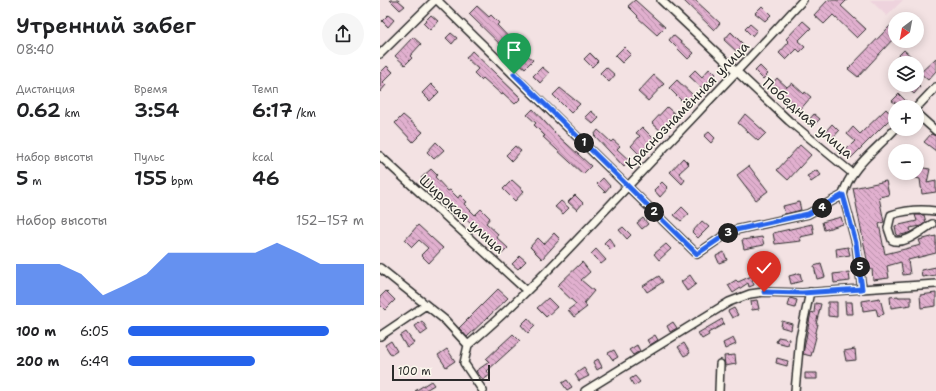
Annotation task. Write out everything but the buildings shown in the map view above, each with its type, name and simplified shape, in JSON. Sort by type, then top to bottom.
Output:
[{"type":"street","points":[[380,54],[436,0],[697,254],[731,231],[808,214],[843,195],[856,243],[862,289]]},
{"type":"street","name":"Победная улица","points":[[661,0],[789,121],[852,173],[843,195]]},
{"type":"street","name":"Краснознамённая улица","points":[[468,345],[505,314],[579,239],[803,0]]},
{"type":"street","points":[[923,100],[936,87]]},
{"type":"street","points":[[924,120],[936,131]]},
{"type":"street","points":[[852,173],[889,136]]},
{"type":"street","name":"Широкая улица","points":[[380,156],[527,291]]},
{"type":"street","points":[[924,209],[935,210],[931,219],[934,225],[906,239],[896,242],[892,240],[888,228],[891,215],[904,211],[924,209]]},
{"type":"street","points":[[380,268],[445,320],[468,345],[464,363],[484,391]]},
{"type":"street","points":[[585,391],[729,302],[750,294],[764,292],[810,292],[936,284]]},
{"type":"street","points":[[795,391],[800,338],[810,292]]},
{"type":"street","points":[[380,336],[426,305]]},
{"type":"street","points":[[719,391],[720,364]]},
{"type":"shaded area","points":[[870,0],[903,0],[891,12],[888,12],[887,16]]},
{"type":"route","points":[[514,74],[697,254],[731,231],[808,214],[831,203],[843,195],[856,243],[862,289],[802,293],[764,292]]}]
